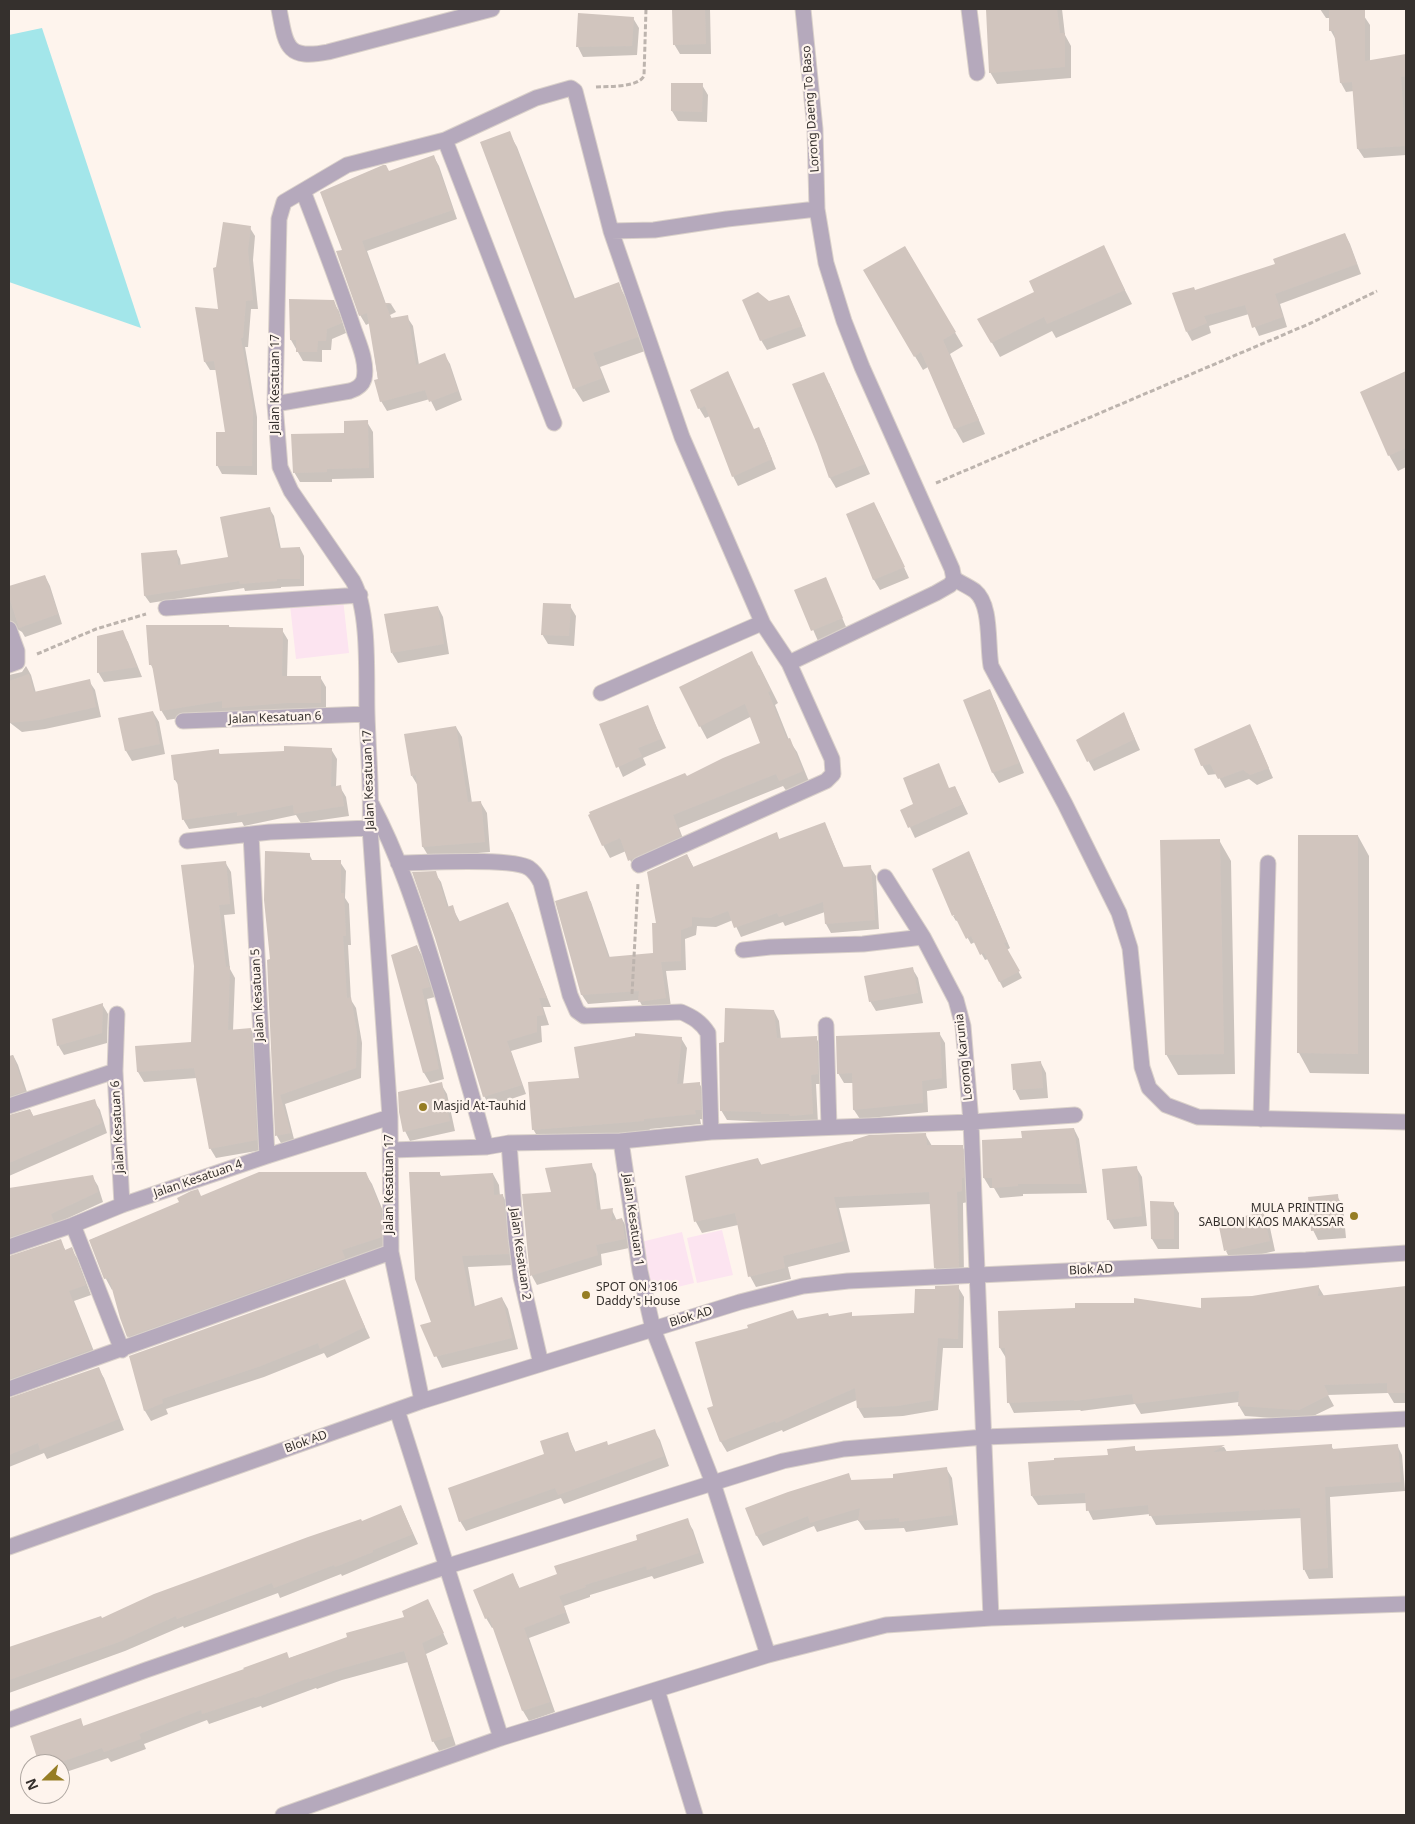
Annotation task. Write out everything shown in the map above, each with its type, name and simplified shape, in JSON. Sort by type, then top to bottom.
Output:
[{"type":"street","points":[[280,9],[283,29],[289,45],[301,55],[315,55],[492,9]]},
{"type":"street","name":"Lorong Daeng To Baso","points":[[803,9],[815,129],[817,208],[826,263],[844,321],[862,367],[952,569],[954,579]]},
{"type":"street","points":[[969,9],[977,73]]},
{"type":"street","points":[[573,88],[611,231],[682,437],[763,624],[789,663],[832,760],[833,774],[826,782],[639,865]]},
{"type":"street","name":"Jalan Kesatuan 17","points":[[422,1400],[391,1252],[390,1117],[370,828],[371,803],[366,654],[360,595],[354,581],[291,491],[280,467],[274,404],[279,219],[284,202],[347,165],[444,140],[536,98],[573,88]]},
{"type":"street","points":[[444,140],[554,423]]},
{"type":"street","points":[[274,404],[350,391],[358,388],[363,382],[364,373],[361,351],[350,316],[303,191]]},
{"type":"street","points":[[611,231],[654,230],[817,208]]},
{"type":"street","points":[[789,663],[936,593],[950,585],[954,579],[976,592],[981,599],[988,619],[988,649],[991,666],[1065,804],[1119,913],[1130,948],[1142,1067],[1149,1088],[1166,1105],[1198,1117],[1406,1122]]},
{"type":"street","points":[[166,608],[360,595]]},
{"type":"street","points":[[601,693],[763,624]]},
{"type":"street","points":[[9,629],[17,651],[13,663]]},
{"type":"street","name":"Jalan Kesatuan 6","points":[[184,721],[367,714]]},
{"type":"street","points":[[371,803],[384,828],[417,912],[486,1147]]},
{"type":"street","points":[[187,841],[310,829],[370,828]]},
{"type":"street","name":"Jalan Kesatuan 5","points":[[251,834],[267,1156]]},
{"type":"street","points":[[398,864],[505,862],[529,868],[536,874],[541,883],[570,995],[578,1011],[584,1016],[681,1012],[703,1024],[708,1033],[711,1132]]},
{"type":"street","points":[[1260,1119],[1268,863]]},
{"type":"street","name":"Lorong Karunia","points":[[885,877],[922,937],[949,986],[960,1012],[963,1026],[971,1122],[991,1618]]},
{"type":"street","points":[[743,950],[770,947],[863,944],[922,937]]},
{"type":"street","points":[[115,1071],[117,1014]]},
{"type":"street","points":[[826,1025],[829,1128]]},
{"type":"street","name":"Jalan Kesatuan 6","points":[[9,1106],[115,1071],[122,1205]]},
{"type":"street","points":[[391,1150],[486,1147],[509,1144],[621,1140],[711,1132],[971,1122],[1075,1115]]},
{"type":"street","name":"Jalan Kesatuan 4","points":[[9,1247],[122,1205],[390,1117]]},
{"type":"street","name":"Jalan Kesatuan 1","points":[[621,1140],[640,1271],[653,1329],[713,1483],[768,1655]]},
{"type":"street","name":"Jalan Kesatuan 2","points":[[509,1144],[521,1277],[541,1364]]},
{"type":"street","points":[[72,1225],[122,1350]]},
{"type":"street","points":[[9,1389],[391,1252]]},
{"type":"street","name":"Blok AD","points":[[9,1547],[422,1400],[740,1302],[803,1286],[848,1281],[1306,1260],[1406,1253]]},
{"type":"street","points":[[397,1410],[502,1738]]},
{"type":"street","points":[[9,1720],[146,1670],[448,1566],[783,1461],[818,1453],[984,1437],[1406,1419]]},
{"type":"street","points":[[283,1815],[502,1738],[768,1655],[886,1625],[991,1618],[1406,1604]]},
{"type":"street","points":[[657,1690],[695,1815]]},
{"type":"path","points":[[573,88],[633,84],[642,80],[644,76],[646,9]]},
{"type":"path","points":[[917,491],[1311,323],[1377,291]]},
{"type":"path","points":[[13,663],[96,629],[166,608]]},
{"type":"path","points":[[631,1015],[639,865]]},
{"type":"shaded area","points":[[343,599],[349,653],[296,659],[290,605]]},
{"type":"shaded area","points":[[722,1230],[733,1275],[697,1283],[687,1238]]},
{"type":"shaded area","points":[[682,1232],[694,1283],[653,1293],[641,1242]]},
{"type":"water","points":[[42,28],[141,328],[9,282],[9,35]]},
{"type":"building","points":[[672,9],[705,9],[706,44],[673,45]]},
{"type":"building","points":[[986,9],[1057,9],[1060,33],[1065,33],[1065,67],[989,73]]},
{"type":"building","points":[[1329,9],[1365,9],[1365,61],[1406,54],[1406,76],[1401,77],[1406,146],[1357,149],[1352,82],[1340,83],[1334,31],[1329,31]]},
{"type":"building","points":[[578,13],[634,17],[632,46],[576,47]]},
{"type":"building","points":[[671,83],[703,83],[702,112],[671,111]]},
{"type":"building","points":[[510,131],[573,299],[619,282],[638,337],[593,353],[603,378],[573,389],[480,142]]},
{"type":"building","points":[[434,155],[453,210],[362,241],[385,303],[392,303],[386,305],[391,318],[408,315],[416,365],[445,353],[458,391],[429,402],[425,390],[380,402],[374,380],[378,379],[367,313],[359,316],[336,251],[342,250],[320,192],[383,165],[386,165],[389,171]]},
{"type":"building","points":[[223,222],[251,226],[248,250],[253,300],[246,301],[243,338],[241,338],[253,408],[252,466],[216,466],[216,432],[225,432],[214,361],[204,362],[195,307],[218,309],[213,268],[216,267]]},
{"type":"building","points":[[1345,233],[1357,264],[1275,294],[1283,317],[1252,328],[1245,305],[1204,316],[1207,323],[1186,332],[1172,293],[1194,287],[1195,290],[1275,264],[1273,259]]},
{"type":"building","points":[[1104,245],[1125,290],[1047,324],[1044,317],[991,343],[977,319],[1034,292],[1029,281]]},
{"type":"building","points":[[905,246],[956,332],[943,340],[979,420],[954,429],[921,352],[914,357],[863,270]]},
{"type":"building","points":[[758,292],[769,301],[789,295],[802,326],[760,341],[742,300]]},
{"type":"building","points":[[289,299],[334,300],[342,323],[327,329],[326,341],[318,341],[317,352],[296,352],[296,340],[290,340]]},
{"type":"building","points":[[728,371],[754,429],[759,427],[772,459],[732,477],[705,406],[698,409],[690,390]]},
{"type":"building","points":[[1406,371],[1406,448],[1388,456],[1360,392]]},
{"type":"building","points":[[824,372],[865,464],[829,478],[792,384]]},
{"type":"building","points":[[368,420],[369,468],[327,469],[327,472],[293,473],[291,434],[344,433],[344,421]]},
{"type":"building","points":[[874,502],[905,567],[873,580],[846,514]]},
{"type":"building","points":[[270,507],[279,548],[300,547],[300,579],[277,579],[277,581],[240,584],[239,581],[144,596],[141,553],[177,550],[178,565],[228,557],[220,517]]},
{"type":"building","points":[[45,575],[58,614],[19,628],[9,597],[9,586]]},
{"type":"building","points":[[826,577],[843,618],[811,631],[794,590]]},
{"type":"building","points":[[543,603],[571,604],[569,636],[541,635]]},
{"type":"building","points":[[438,606],[444,644],[391,653],[384,614]]},
{"type":"building","points":[[146,625],[229,625],[229,627],[283,628],[282,676],[321,676],[321,703],[287,703],[222,708],[222,701],[160,711],[152,665],[149,665]]},
{"type":"building","points":[[123,630],[137,667],[97,673],[97,636]]},
{"type":"building","points":[[752,651],[771,691],[768,692],[787,739],[790,738],[803,771],[779,781],[776,774],[673,815],[681,836],[628,861],[620,838],[602,846],[588,815],[590,814],[589,812],[685,773],[687,776],[723,758],[760,743],[745,704],[699,727],[679,687]]},
{"type":"building","points":[[29,674],[34,692],[90,679],[96,707],[39,720],[9,723],[9,681]]},
{"type":"building","points":[[990,689],[1019,763],[992,773],[963,700]]},
{"type":"building","points":[[648,705],[661,739],[638,748],[642,756],[616,768],[599,724]]},
{"type":"building","points":[[153,711],[160,744],[125,751],[118,718]]},
{"type":"building","points":[[1124,712],[1135,739],[1087,762],[1076,740]]},
{"type":"building","points":[[1250,724],[1269,768],[1250,775],[1243,770],[1218,779],[1210,764],[1201,766],[1194,749]]},
{"type":"building","points":[[456,726],[468,802],[481,801],[485,842],[422,847],[416,775],[411,776],[404,734]]},
{"type":"building","points":[[284,746],[332,748],[331,787],[341,785],[344,806],[294,814],[293,805],[237,816],[237,812],[182,820],[177,780],[174,780],[171,755],[219,749],[219,754],[284,751]]},
{"type":"building","points":[[939,763],[949,788],[955,786],[963,804],[908,828],[900,810],[913,804],[903,778]]},
{"type":"building","points":[[825,822],[843,867],[871,865],[875,920],[825,924],[823,902],[779,917],[777,913],[734,928],[728,911],[710,918],[692,917],[692,926],[681,930],[681,961],[661,962],[666,998],[638,1002],[639,991],[581,995],[555,901],[587,891],[608,957],[653,953],[652,923],[656,923],[647,872],[687,854],[693,867],[777,832],[779,839]]},
{"type":"building","points":[[1298,835],[1358,835],[1358,1054],[1297,1053]]},
{"type":"building","points":[[1220,839],[1224,1054],[1165,1055],[1160,840]]},
{"type":"building","points":[[265,851],[310,853],[310,860],[341,860],[341,893],[344,893],[346,936],[343,936],[347,998],[351,997],[357,1033],[356,1068],[280,1095],[291,1133],[275,1136],[267,960],[270,959],[264,900]]},
{"type":"building","points":[[969,851],[1007,942],[1004,943],[1020,971],[999,982],[984,953],[980,955],[971,936],[966,939],[954,915],[952,916],[932,869]]},
{"type":"building","points":[[226,861],[230,904],[219,905],[226,967],[230,966],[228,1030],[251,1028],[257,1140],[209,1149],[194,1068],[137,1072],[135,1046],[191,1042],[194,966],[181,865]]},
{"type":"building","points":[[436,871],[447,907],[453,905],[458,922],[508,902],[547,998],[539,998],[544,1015],[537,1016],[537,1032],[507,1041],[522,1085],[483,1097],[435,938],[412,872]]},
{"type":"building","points":[[417,945],[430,987],[422,989],[439,1069],[423,1073],[391,955]]},
{"type":"building","points":[[913,967],[918,993],[869,1002],[864,976]]},
{"type":"building","points":[[103,1003],[102,1033],[57,1046],[52,1019]]},
{"type":"building","points":[[725,1008],[774,1010],[777,1038],[817,1036],[818,1074],[811,1075],[813,1114],[790,1116],[789,1114],[761,1114],[761,1112],[720,1111],[719,1043],[724,1042]]},
{"type":"building","points":[[940,1032],[942,1078],[922,1081],[923,1103],[853,1110],[852,1073],[837,1074],[836,1036]]},
{"type":"building","points":[[635,1033],[682,1037],[677,1084],[700,1082],[701,1110],[695,1110],[696,1114],[644,1119],[644,1121],[532,1130],[528,1082],[579,1078],[574,1047],[635,1036]]},
{"type":"building","points":[[13,1055],[25,1091],[9,1096],[9,1056]]},
{"type":"building","points":[[1041,1061],[1043,1088],[1013,1090],[1011,1064]]},
{"type":"building","name":"Masjid At-Tauhid","points":[[442,1082],[450,1121],[403,1132],[398,1092]]},
{"type":"building","points":[[95,1099],[102,1123],[9,1163],[9,1115],[30,1109],[33,1116]]},
{"type":"building","points":[[1074,1128],[1082,1184],[1018,1184],[1018,1186],[992,1188],[992,1178],[983,1178],[982,1140],[1022,1138],[1021,1131]]},
{"type":"building","points":[[926,1133],[927,1145],[963,1145],[964,1178],[962,1178],[962,1191],[957,1192],[959,1267],[934,1268],[929,1192],[834,1197],[844,1241],[783,1256],[785,1268],[748,1277],[735,1213],[694,1222],[685,1176],[758,1158],[760,1165],[853,1141],[869,1135]]},
{"type":"building","points":[[592,1163],[597,1210],[613,1208],[611,1221],[622,1218],[625,1239],[596,1245],[598,1255],[530,1276],[522,1194],[551,1192],[545,1168]]},
{"type":"building","points":[[1137,1166],[1142,1216],[1107,1220],[1102,1169]]},
{"type":"building","points":[[259,1172],[366,1172],[381,1209],[382,1237],[342,1250],[345,1258],[127,1337],[109,1278],[104,1279],[89,1240],[179,1202],[177,1198],[191,1191],[198,1189],[201,1196]]},
{"type":"building","points":[[409,1172],[440,1172],[440,1176],[493,1173],[494,1195],[503,1194],[509,1254],[462,1256],[472,1307],[502,1297],[512,1338],[434,1357],[420,1325],[431,1322],[415,1279]]},
{"type":"building","points":[[93,1175],[98,1192],[51,1214],[54,1222],[9,1237],[9,1188]]},
{"type":"building","points":[[1338,1194],[1341,1228],[1311,1231],[1308,1197]]},
{"type":"building","points":[[1150,1201],[1174,1202],[1174,1239],[1151,1239]]},
{"type":"building","points":[[1263,1212],[1270,1241],[1224,1251],[1218,1222]]},
{"type":"building","points":[[61,1239],[65,1250],[72,1247],[86,1285],[69,1291],[92,1349],[9,1379],[9,1256]]},
{"type":"building","points":[[345,1279],[365,1327],[320,1349],[318,1343],[258,1367],[162,1399],[163,1403],[144,1411],[129,1356]]},
{"type":"building","points":[[959,1285],[958,1339],[938,1338],[933,1400],[897,1406],[857,1408],[855,1388],[776,1423],[775,1421],[720,1442],[707,1408],[713,1406],[695,1342],[748,1328],[747,1325],[793,1310],[796,1319],[828,1313],[829,1316],[852,1312],[852,1316],[914,1313],[915,1289],[935,1289],[935,1286]]},
{"type":"building","points":[[1319,1285],[1318,1296],[1406,1286],[1406,1393],[1387,1393],[1387,1383],[1324,1385],[1329,1395],[1299,1410],[1238,1406],[1239,1391],[1134,1404],[1132,1394],[1074,1401],[1007,1403],[1005,1348],[999,1348],[998,1311],[1075,1308],[1075,1303],[1134,1303],[1134,1298],[1201,1308],[1201,1298],[1252,1296]]},
{"type":"building","points":[[99,1367],[119,1419],[40,1450],[38,1443],[9,1455],[9,1398]]},
{"type":"building","points":[[655,1429],[664,1456],[558,1495],[555,1488],[459,1522],[448,1488],[544,1454],[540,1441],[568,1432],[574,1452],[607,1441],[608,1445]]},
{"type":"building","points":[[1332,1444],[1332,1449],[1398,1444],[1401,1482],[1325,1487],[1328,1568],[1303,1570],[1300,1508],[1149,1516],[1148,1505],[1086,1511],[1085,1493],[1031,1496],[1028,1462],[1054,1460],[1054,1458],[1108,1455],[1107,1449],[1135,1446],[1135,1451],[1225,1445],[1213,1452]]},
{"type":"building","points":[[947,1467],[953,1515],[899,1522],[899,1518],[858,1521],[860,1508],[810,1523],[808,1516],[756,1536],[745,1508],[849,1473],[851,1480],[893,1478],[893,1474]]},
{"type":"building","points":[[401,1505],[413,1534],[373,1550],[373,1552],[274,1588],[272,1583],[177,1619],[176,1616],[119,1642],[9,1680],[9,1647],[101,1616],[102,1618],[154,1594],[308,1537],[361,1519],[362,1521]]},
{"type":"building","points":[[688,1518],[699,1553],[647,1570],[646,1566],[585,1585],[586,1587],[559,1596],[566,1612],[524,1628],[550,1702],[522,1711],[489,1617],[485,1619],[473,1590],[513,1573],[519,1588],[557,1574],[554,1566],[637,1540],[636,1535]]},
{"type":"building","points":[[428,1599],[444,1633],[422,1643],[452,1736],[432,1742],[404,1651],[309,1678],[255,1698],[202,1714],[201,1710],[139,1734],[141,1739],[104,1752],[102,1748],[70,1759],[70,1754],[36,1754],[30,1736],[81,1718],[83,1726],[287,1652],[289,1658],[347,1637],[346,1633],[404,1617],[402,1611]]},
{"type":"place","name":"Masjid At-Tauhid","points":[[423,1107]]},
{"type":"place","name":"MULA PRINTING SABLON KAOS MAKASSAR","points":[[1354,1216]]},
{"type":"place","name":"SPOT ON 3106 Daddy's House","points":[[586,1295]]}]
